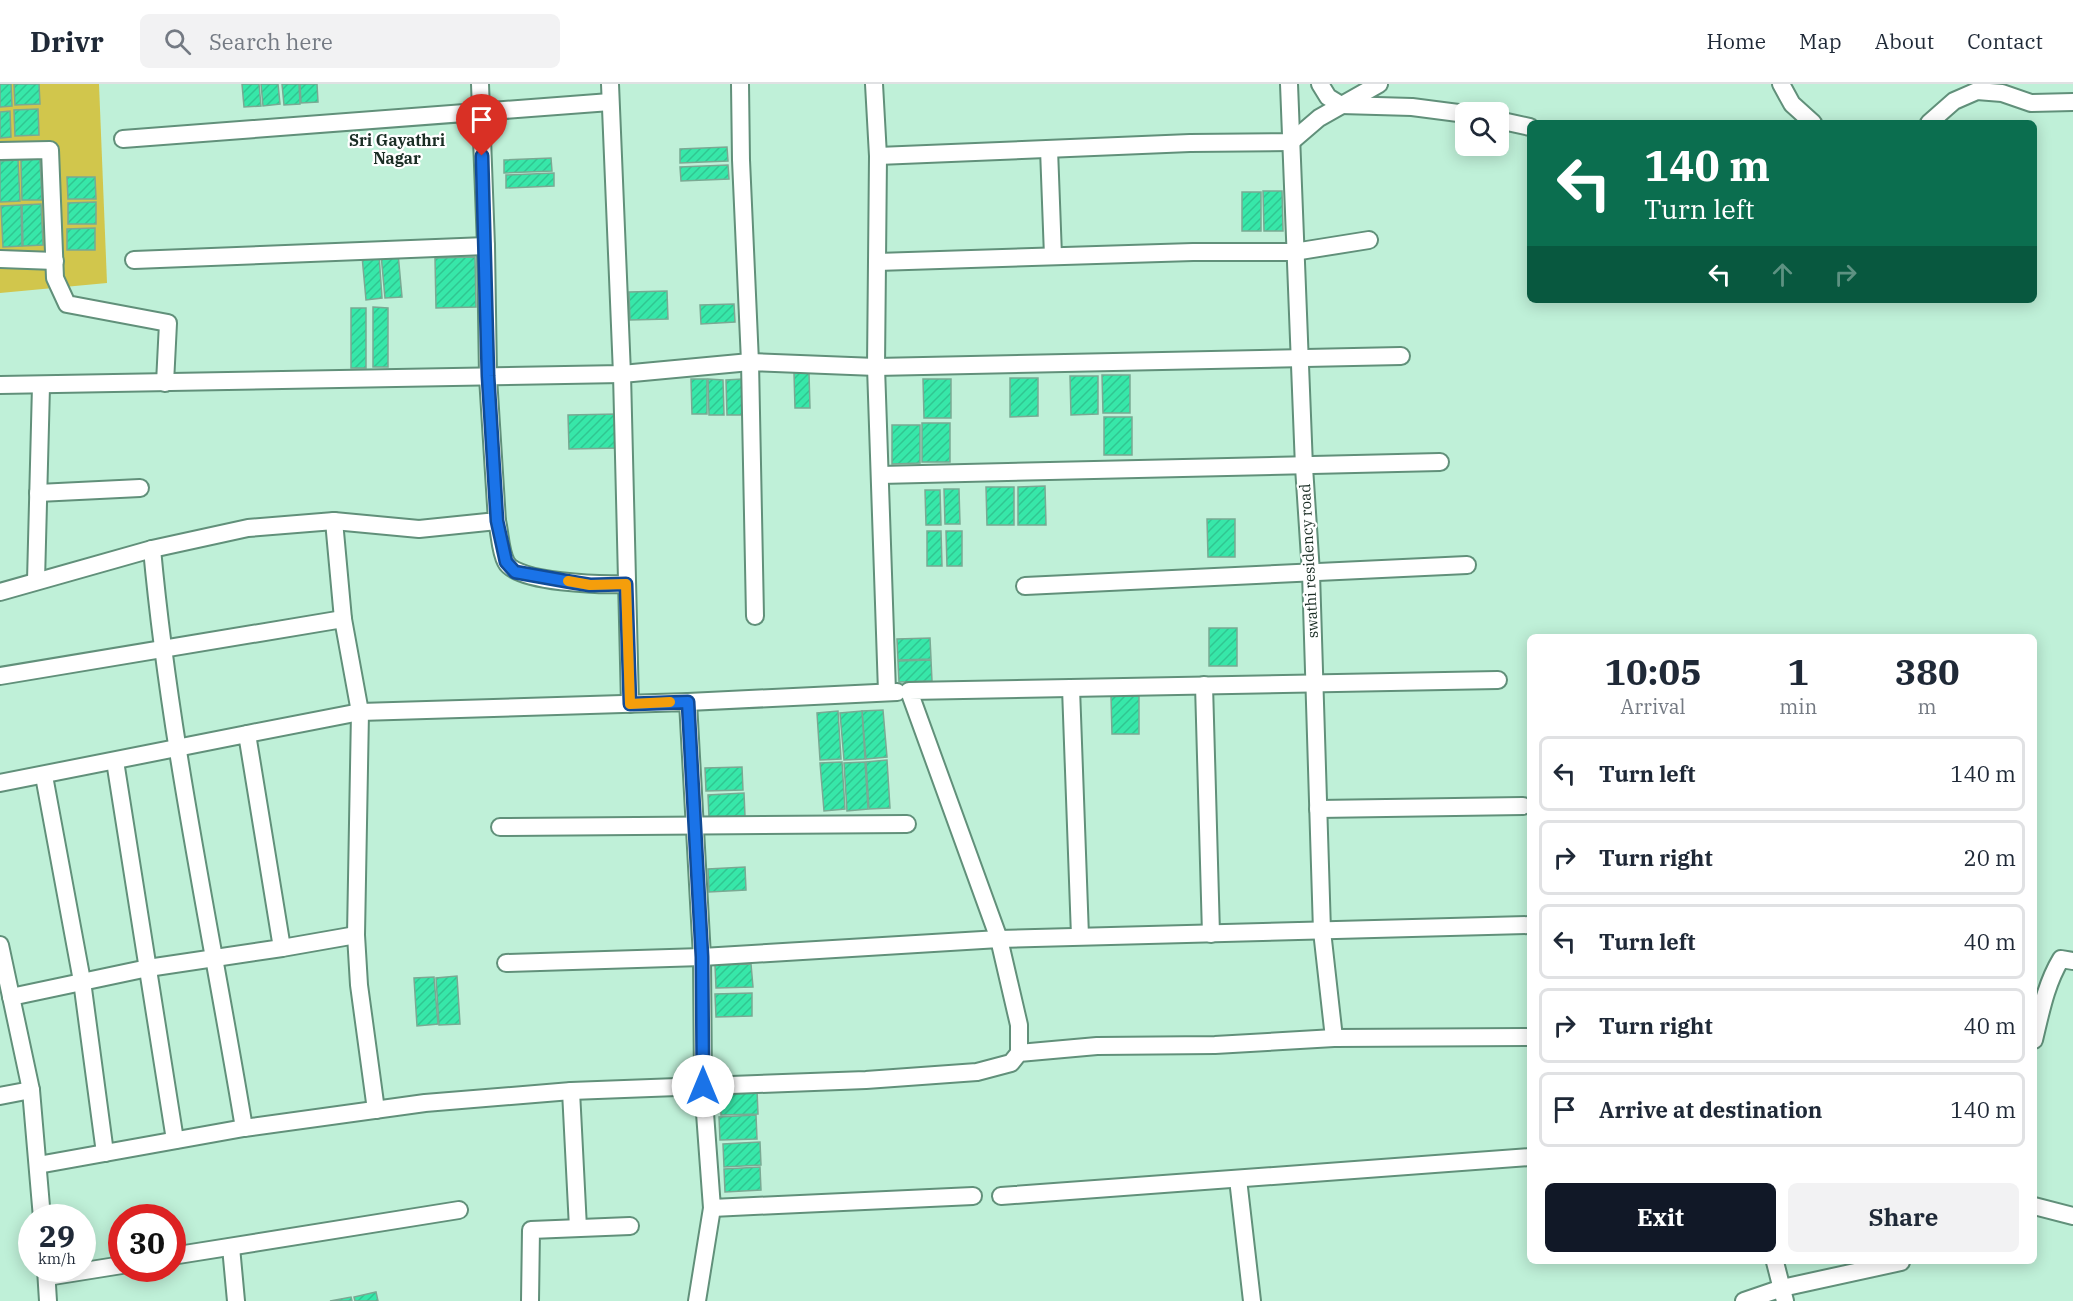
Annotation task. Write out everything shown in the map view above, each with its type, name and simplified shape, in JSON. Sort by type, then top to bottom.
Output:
[{"type":"street","points":[[480,84],[488,376],[497,521],[506,562],[515,572],[590,585],[626,584]]},
{"type":"street","points":[[610,84],[622,374],[630,704]]},
{"type":"street","points":[[740,84],[750,362],[755,616]]},
{"type":"street","points":[[874,84],[878,156],[876,367],[887,692]]},
{"type":"street","name":"swathi residency road","points":[[1289,84],[1294,252],[1311,573],[1322,931],[1334,1038]]},
{"type":"street","points":[[1320,84],[1328,97],[1341,105],[1412,107],[1455,113]]},
{"type":"street","points":[[878,156],[1291,142],[1319,118],[1378,84]]},
{"type":"street","points":[[1781,84],[1804,120]]},
{"type":"street","points":[[1932,120],[1954,101],[1976,88],[2002,93],[2031,103],[2073,102]]},
{"type":"street","points":[[123,139],[610,102]]},
{"type":"street","points":[[1509,122],[1527,126]]},
{"type":"street","points":[[1049,149],[1053,256]]},
{"type":"street","points":[[0,151],[50,150],[56,278],[68,304],[168,323],[165,383]]},
{"type":"street","points":[[877,262],[1294,252],[1369,240]]},
{"type":"street","points":[[134,260],[486,246]]},
{"type":"street","points":[[0,259],[55,261]]},
{"type":"street","points":[[0,385],[622,374],[750,362],[876,367],[1401,356]]},
{"type":"street","points":[[36,581],[41,386]]},
{"type":"street","points":[[880,475],[1304,467],[1440,462]]},
{"type":"street","points":[[38,493],[140,488]]},
{"type":"street","points":[[0,592],[152,549],[248,528],[334,521],[419,529],[497,521]]},
{"type":"street","points":[[334,521],[343,619],[360,712],[356,935],[359,985],[375,1110]]},
{"type":"street","points":[[152,549],[161,650],[244,1128]]},
{"type":"street","points":[[1024,586],[1467,565]]},
{"type":"street","points":[[0,676],[343,619]]},
{"type":"street","points":[[0,783],[360,712],[688,702],[909,691],[1498,680]]},
{"type":"street","points":[[1204,685],[1211,934]]},
{"type":"street","points":[[1071,688],[1080,936]]},
{"type":"street","points":[[39,1165],[244,1128],[375,1110],[571,1091],[866,1080],[977,1072],[1011,1063],[1019,1053],[1019,1025],[999,939],[909,691]]},
{"type":"street","points":[[688,702],[702,957],[703,1086],[712,1208],[697,1301]]},
{"type":"street","points":[[248,734],[282,948]]},
{"type":"street","points":[[115,761],[175,1140]]},
{"type":"street","points":[[44,776],[82,981],[105,1153]]},
{"type":"street","points":[[1318,809],[1523,806]]},
{"type":"street","points":[[500,827],[695,828],[907,824]]},
{"type":"street","points":[[506,963],[702,957],[999,939],[1527,925]]},
{"type":"street","points":[[6,990],[82,981],[148,968],[356,935]]},
{"type":"street","points":[[0,945],[6,990],[31,1090],[41,1204]]},
{"type":"street","points":[[2037,1027],[2046,988],[2054,971],[2061,959],[2073,961]]},
{"type":"street","points":[[1019,1053],[1097,1046],[1215,1046],[1334,1038],[1527,1037]]},
{"type":"street","points":[[0,1096],[31,1090]]},
{"type":"street","points":[[571,1091],[578,1228]]},
{"type":"street","points":[[1001,1196],[1527,1157]]},
{"type":"street","points":[[1238,1179],[1252,1301]]},
{"type":"street","points":[[712,1208],[973,1196]]},
{"type":"street","points":[[2037,1207],[2073,1216]]},
{"type":"street","points":[[186,1254],[459,1209]]},
{"type":"street","points":[[530,1301],[531,1230],[630,1226]]},
{"type":"street","points":[[231,1247],[236,1301]]},
{"type":"street","points":[[1775,1264],[1783,1295]]},
{"type":"street","points":[[1744,1301],[1783,1295],[1894,1264]]},
{"type":"street","points":[[47,1282],[48,1301]]},
{"type":"shaded area","points":[[0,84],[99,84],[107,283],[0,293]]},
{"type":"building","points":[[0,84],[11,84],[12,106],[0,107]]},
{"type":"building","points":[[14,84],[39,84],[40,104],[15,105]]},
{"type":"building","points":[[242,84],[259,84],[261,106],[244,107]]},
{"type":"building","points":[[261,84],[278,84],[280,104],[263,106]]},
{"type":"building","points":[[282,84],[299,84],[300,104],[284,105]]},
{"type":"building","points":[[300,84],[317,84],[318,102],[301,103]]},
{"type":"building","points":[[38,109],[39,135],[15,136],[14,110]]},
{"type":"building","points":[[10,111],[11,137],[0,138],[0,112]]},
{"type":"building","points":[[727,147],[728,161],[680,163],[680,149]]},
{"type":"building","points":[[551,158],[552,171],[504,173],[504,160]]},
{"type":"building","points":[[40,159],[42,200],[22,200],[21,160]]},
{"type":"building","points":[[18,160],[20,201],[0,202],[0,161]]},
{"type":"building","points":[[728,165],[729,179],[681,181],[680,167]]},
{"type":"building","points":[[554,173],[554,186],[506,188],[506,175]]},
{"type":"building","points":[[67,177],[95,177],[96,199],[68,199]]},
{"type":"building","points":[[1263,191],[1282,191],[1283,231],[1264,231]]},
{"type":"building","points":[[1242,192],[1261,192],[1261,231],[1242,231]]},
{"type":"building","points":[[96,202],[96,224],[68,224],[68,203]]},
{"type":"building","points":[[41,204],[43,245],[23,246],[22,205]]},
{"type":"building","points":[[21,205],[22,246],[3,247],[1,206]]},
{"type":"building","points":[[95,228],[95,250],[67,250],[67,229]]},
{"type":"building","points":[[398,253],[402,297],[385,298],[381,254]]},
{"type":"building","points":[[379,255],[382,298],[366,300],[362,256]]},
{"type":"building","points":[[475,257],[476,307],[436,308],[435,258]]},
{"type":"building","points":[[667,291],[668,319],[630,320],[629,292]]},
{"type":"building","points":[[734,304],[735,322],[701,324],[700,305]]},
{"type":"building","points":[[373,307],[388,308],[388,367],[373,367]]},
{"type":"building","points":[[351,308],[366,308],[366,368],[351,368]]},
{"type":"building","points":[[794,373],[809,373],[810,408],[795,408]]},
{"type":"building","points":[[1102,375],[1130,375],[1130,413],[1103,413]]},
{"type":"building","points":[[1070,376],[1098,376],[1098,414],[1071,415]]},
{"type":"building","points":[[1010,378],[1038,378],[1038,416],[1010,417]]},
{"type":"building","points":[[691,379],[707,379],[707,414],[692,414]]},
{"type":"building","points":[[708,379],[723,380],[724,415],[709,415]]},
{"type":"building","points":[[742,379],[742,415],[727,415],[726,380]]},
{"type":"building","points":[[923,379],[951,379],[951,418],[924,418]]},
{"type":"building","points":[[617,414],[618,448],[569,449],[568,415]]},
{"type":"building","points":[[1104,417],[1132,417],[1132,455],[1104,455]]},
{"type":"building","points":[[922,423],[950,423],[950,462],[922,462]]},
{"type":"building","points":[[892,425],[920,425],[920,463],[892,464]]},
{"type":"building","points":[[1045,486],[1046,525],[1018,525],[1018,487]]},
{"type":"building","points":[[986,487],[1014,487],[1014,525],[987,525]]},
{"type":"building","points":[[944,489],[959,489],[960,524],[945,524]]},
{"type":"building","points":[[925,490],[940,490],[941,525],[926,525]]},
{"type":"building","points":[[1207,519],[1235,519],[1235,557],[1208,557]]},
{"type":"building","points":[[927,531],[941,531],[942,566],[927,566]]},
{"type":"building","points":[[946,531],[962,531],[962,566],[947,566]]},
{"type":"building","points":[[1209,628],[1237,628],[1237,666],[1209,666]]},
{"type":"building","points":[[930,638],[931,659],[898,660],[897,639]]},
{"type":"building","points":[[931,660],[932,681],[899,682],[898,661]]},
{"type":"building","points":[[1111,696],[1139,696],[1139,734],[1112,734]]},
{"type":"building","points":[[883,710],[887,757],[866,759],[862,711]]},
{"type":"building","points":[[838,711],[841,759],[820,760],[817,713]]},
{"type":"building","points":[[862,711],[865,759],[844,760],[840,713]]},
{"type":"building","points":[[887,760],[890,808],[869,809],[866,762]]},
{"type":"building","points":[[842,762],[845,809],[824,811],[820,763]]},
{"type":"building","points":[[865,762],[868,809],[847,811],[844,763]]},
{"type":"building","points":[[742,767],[743,790],[706,791],[705,768]]},
{"type":"building","points":[[744,793],[745,816],[709,818],[708,795]]},
{"type":"building","points":[[745,867],[746,890],[709,892],[708,869]]},
{"type":"building","points":[[751,964],[753,987],[716,988],[715,965]]},
{"type":"building","points":[[457,976],[460,1024],[439,1025],[436,978]]},
{"type":"building","points":[[434,977],[438,1024],[417,1026],[414,978]]},
{"type":"building","points":[[752,993],[752,1016],[716,1017],[715,994]]},
{"type":"building","points":[[757,1090],[758,1114],[721,1115],[720,1092]]},
{"type":"building","points":[[756,1115],[757,1139],[720,1140],[719,1117]]},
{"type":"building","points":[[760,1142],[761,1165],[724,1167],[723,1144]]},
{"type":"building","points":[[760,1167],[761,1190],[725,1192],[724,1169]]},
{"type":"building","points":[[376,1292],[378,1301],[355,1301],[354,1297]]},
{"type":"building","points":[[351,1297],[352,1301],[330,1301]]},
{"type":"slow traffic","points":[[568,581],[590,585],[626,584],[630,704],[670,702]]},
{"type":"district","name":"Sri Gayathri Nagar","points":[[397,149]]},
{"type":"route","points":[[482,156],[488,376],[497,521],[506,562],[515,572],[590,585],[626,584],[630,704],[688,702],[702,957],[703,1086]]}]
